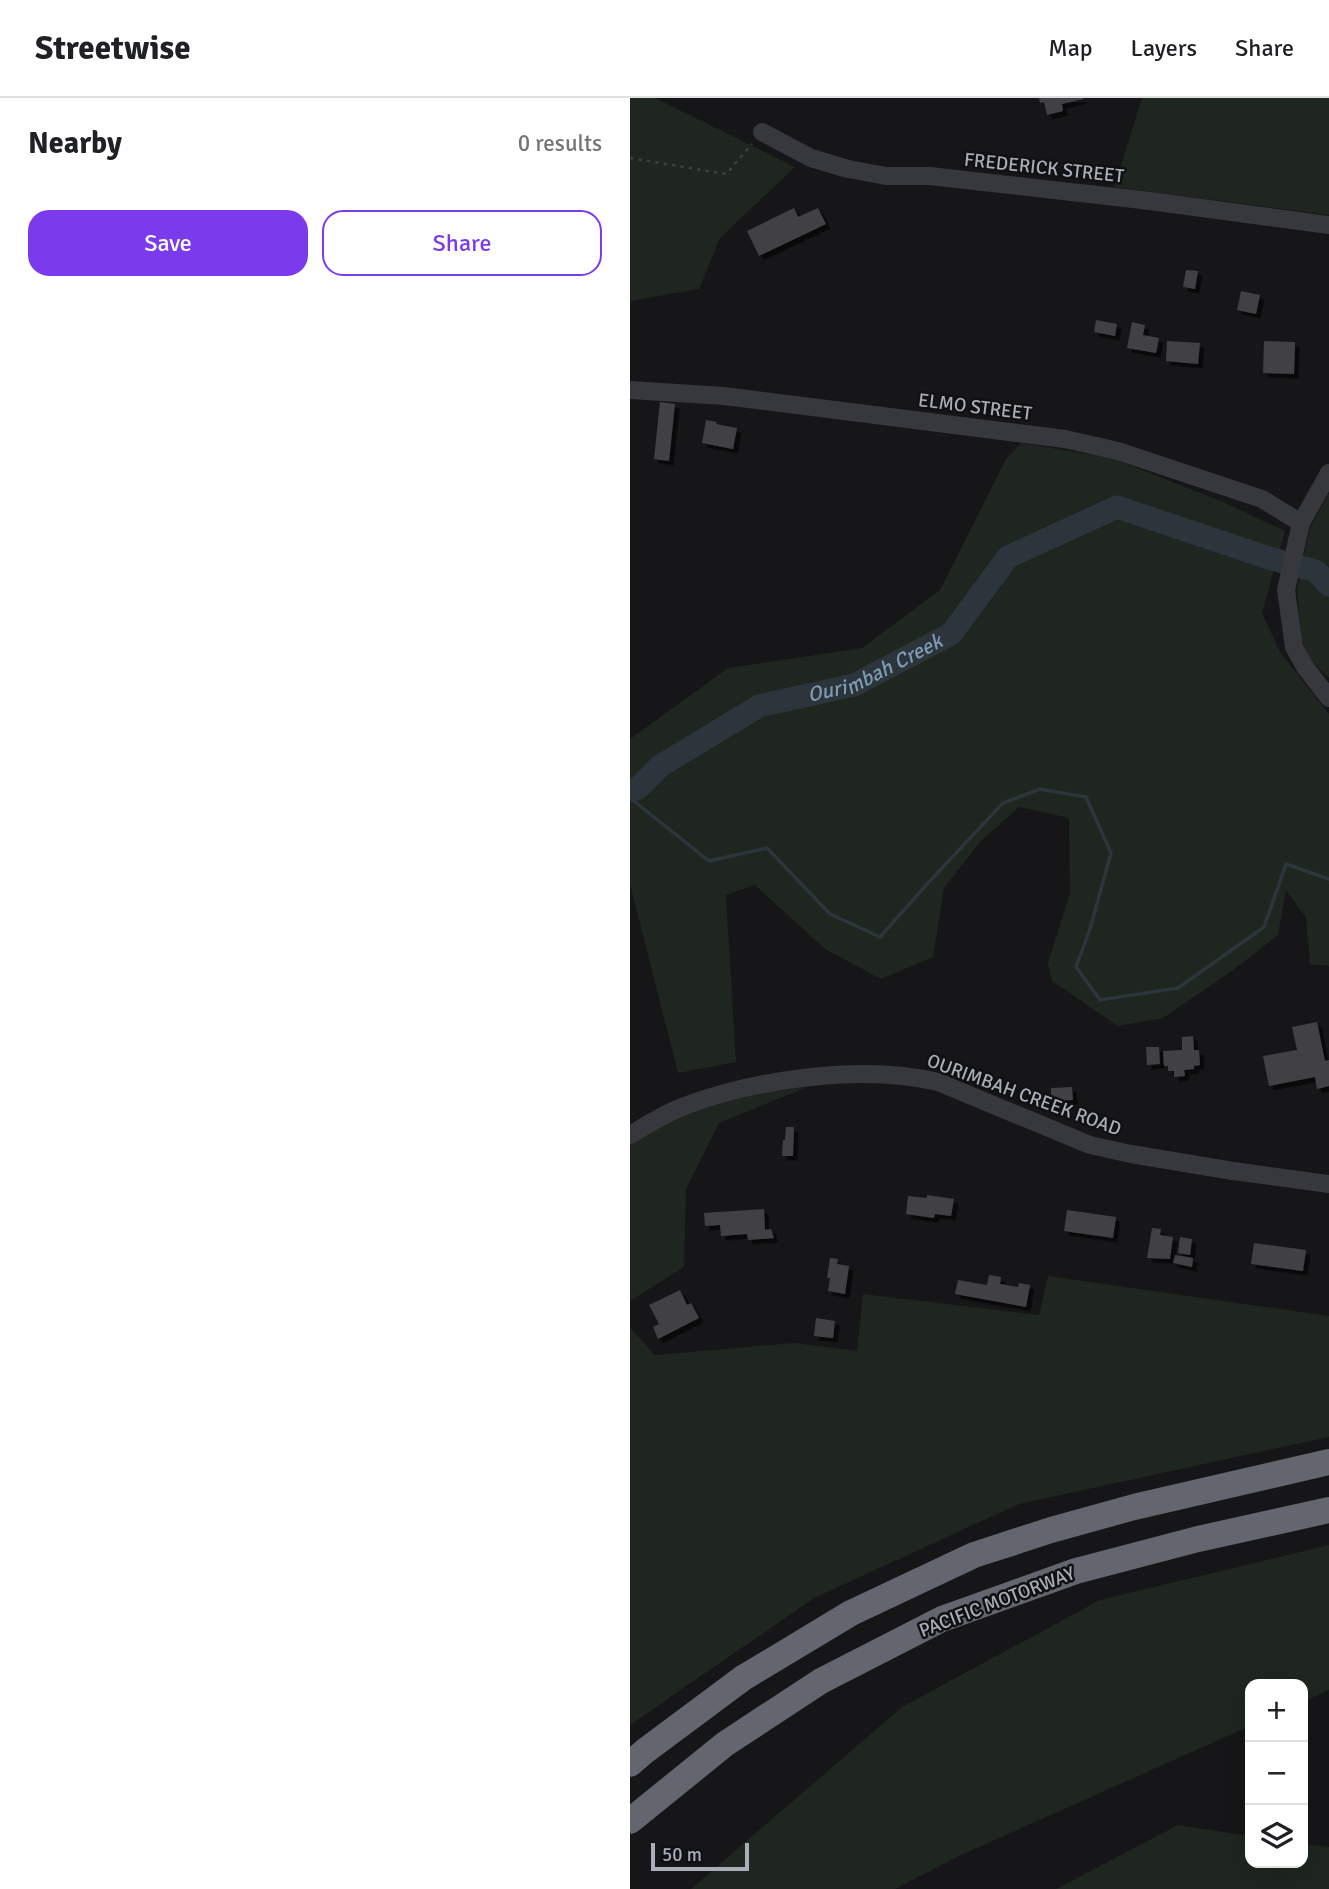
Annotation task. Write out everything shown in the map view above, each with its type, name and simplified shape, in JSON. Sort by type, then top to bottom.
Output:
[{"type":"highway","points":[[630,1764],[743,1678],[851,1613],[974,1555],[1134,1507],[1329,1462]]},
{"type":"highway","name":"PACIFIC MOTORWAY","points":[[630,1821],[725,1744],[821,1681],[942,1619],[1076,1571],[1198,1539],[1329,1510]]},
{"type":"street","name":"FREDERICK STREET","points":[[762,132],[811,158],[886,176],[930,176],[1329,225]]},
{"type":"street","name":"ELMO STREET","points":[[630,390],[724,396],[1065,439],[1118,451],[1262,499],[1299,529]]},
{"type":"street","points":[[1329,473],[1299,529],[1286,590],[1294,647],[1305,667],[1329,698]]},
{"type":"street","name":"OURIMBAH CREEK ROAD","points":[[630,1136],[681,1107],[752,1085],[826,1076],[899,1076],[938,1082],[1090,1145],[1233,1171],[1329,1184]]},
{"type":"path","points":[[630,158],[726,174],[762,132]]},
{"type":"shaded area","points":[[630,98],[655,98],[795,167],[720,238],[699,289],[630,301]]},
{"type":"shaded area","points":[[1142,98],[1329,98],[1329,215],[1114,187]]},
{"type":"shaded area","points":[[1021,443],[1112,458],[1223,502],[1285,531],[1262,613],[1280,652],[1329,714],[1329,966],[1310,964],[1306,918],[1286,890],[1278,935],[1236,968],[1163,1018],[1118,1026],[1052,981],[1048,963],[1070,893],[1069,818],[1019,807],[980,842],[944,888],[933,957],[881,979],[825,949],[755,885],[726,895],[736,1062],[678,1073],[630,884],[630,739],[728,668],[862,648],[940,590],[1006,459]]},
{"type":"shaded area","points":[[1329,493],[1329,678],[1312,662],[1301,640],[1297,589],[1310,528]]},
{"type":"shaded area","points":[[807,1087],[719,1123],[686,1189],[684,1267],[630,1301],[630,1141],[683,1115],[747,1095]]},
{"type":"shaded area","points":[[1048,1276],[1329,1316],[1329,1437],[1019,1504],[814,1598],[630,1725],[630,1328],[655,1355],[794,1343],[857,1351],[863,1294],[1039,1315]]},
{"type":"shaded area","points":[[1329,1545],[1329,1690],[1308,1700],[1308,1679],[1245,1679],[1245,1728],[961,1855],[895,1889],[691,1889],[902,1707],[1100,1600]]},
{"type":"shaded area","points":[[1178,1825],[1245,1835],[1245,1868],[1308,1868],[1308,1845],[1329,1847],[1329,1889],[1056,1889]]},
{"type":"building","points":[[1039,98],[1084,99],[1062,104],[1063,111],[1047,115],[1044,102],[1040,103]]},
{"type":"building","points":[[794,208],[798,217],[818,208],[826,224],[759,256],[747,231]]},
{"type":"building","points":[[1186,270],[1198,271],[1195,289],[1183,287]]},
{"type":"building","points":[[1241,291],[1260,295],[1256,314],[1237,310]]},
{"type":"building","points":[[1096,320],[1117,324],[1115,336],[1094,332]]},
{"type":"building","points":[[1132,322],[1145,325],[1143,335],[1159,338],[1156,353],[1127,348]]},
{"type":"building","points":[[1167,341],[1200,343],[1198,364],[1166,361]]},
{"type":"building","points":[[1264,341],[1295,342],[1294,374],[1263,373]]},
{"type":"building","points":[[660,402],[675,404],[669,461],[654,459]]},
{"type":"building","points":[[706,420],[737,428],[733,449],[702,443]]},
{"type":"building","points":[[1317,1022],[1325,1061],[1329,1060],[1329,1086],[1317,1089],[1315,1077],[1269,1086],[1263,1056],[1297,1050],[1292,1027]]},
{"type":"building","points":[[1193,1036],[1194,1050],[1199,1050],[1200,1065],[1184,1070],[1185,1076],[1174,1077],[1174,1071],[1168,1071],[1168,1066],[1164,1066],[1163,1051],[1182,1050],[1182,1037]]},
{"type":"building","points":[[1146,1047],[1159,1047],[1160,1064],[1147,1065]]},
{"type":"building","points":[[1072,1087],[1073,1100],[1051,1101],[1051,1088]]},
{"type":"building","points":[[786,1127],[794,1127],[793,1156],[782,1156]]},
{"type":"building","points":[[927,1195],[954,1199],[951,1216],[935,1214],[934,1218],[906,1214],[908,1196],[927,1198]]},
{"type":"building","points":[[764,1209],[765,1230],[771,1229],[774,1238],[748,1240],[747,1234],[721,1236],[720,1225],[705,1226],[704,1213]]},
{"type":"building","points":[[1067,1210],[1116,1217],[1113,1238],[1064,1231]]},
{"type":"building","points":[[1152,1228],[1161,1229],[1160,1235],[1173,1237],[1170,1259],[1147,1258]]},
{"type":"building","points":[[1180,1237],[1192,1239],[1190,1255],[1178,1253]]},
{"type":"building","points":[[1254,1243],[1306,1250],[1303,1271],[1251,1264]]},
{"type":"building","points":[[1175,1255],[1193,1258],[1192,1267],[1173,1263]]},
{"type":"building","points":[[830,1258],[838,1259],[837,1264],[849,1266],[845,1294],[828,1291]]},
{"type":"building","points":[[989,1275],[1001,1277],[1000,1284],[1018,1287],[1019,1283],[1030,1285],[1026,1307],[955,1294],[958,1280],[987,1285]]},
{"type":"building","points":[[680,1290],[687,1305],[691,1303],[699,1318],[658,1339],[653,1327],[659,1324],[649,1305]]},
{"type":"building","points":[[816,1318],[835,1321],[833,1338],[814,1336]]},
{"type":"waterway","name":"Ourimbah Creek","points":[[630,791],[638,788],[660,766],[759,706],[854,685],[951,634],[1008,557],[1117,507],[1316,571],[1329,585]]},
{"type":"waterway","points":[[630,798],[709,861],[767,848],[830,914],[880,937],[1003,803],[1040,789],[1086,797],[1111,853],[1090,929],[1076,967],[1100,1000],[1178,988],[1264,927],[1286,864],[1329,879]]}]
